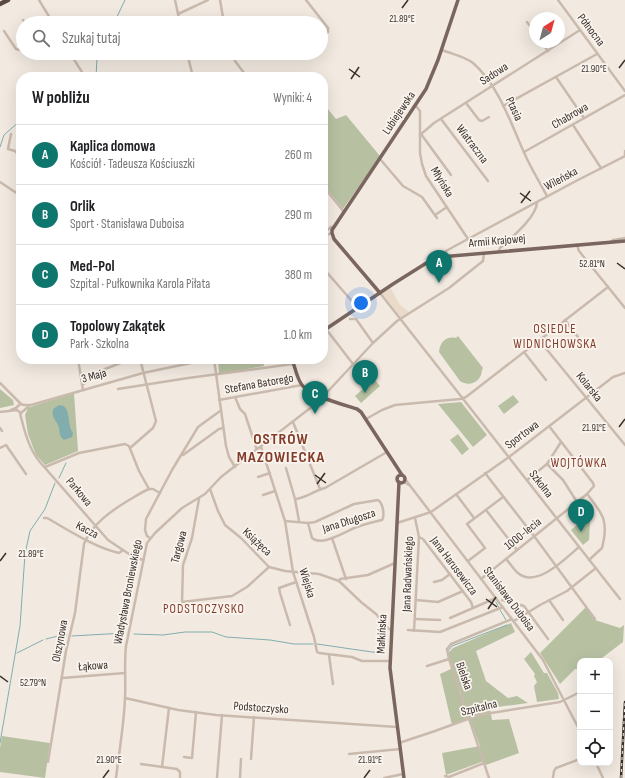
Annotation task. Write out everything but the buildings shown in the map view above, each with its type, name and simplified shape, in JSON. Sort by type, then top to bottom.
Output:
[{"type":"highway","points":[[0,4],[8,0]]},
{"type":"main road","name":"Lubiejewska","points":[[332,234],[334,227],[416,106],[432,78],[458,0]]},
{"type":"main road","points":[[328,327],[380,292],[334,239],[332,234]]},
{"type":"main road","name":"Armii Krajowej","points":[[380,292],[428,262],[445,256],[625,241]]},
{"type":"main road","points":[[294,364],[302,385],[308,390],[322,397],[357,409],[361,412],[398,468],[400,475],[404,477],[402,482]]},
{"type":"main road","name":"Małkińska","points":[[400,475],[397,480],[402,482],[399,490],[391,679],[403,776]]},
{"type":"street","points":[[40,0],[49,16]]},
{"type":"street","points":[[175,0],[178,14],[208,0]]},
{"type":"street","points":[[220,0],[223,16]]},
{"type":"street","points":[[306,0],[319,16]]},
{"type":"street","name":"Północna","points":[[558,0],[625,91]]},
{"type":"street","name":"Sadowa","points":[[421,134],[441,118],[580,30]]},
{"type":"street","points":[[4,31],[16,49]]},
{"type":"street","name":"Ptasia","points":[[442,50],[467,59],[477,67],[492,86],[547,196]]},
{"type":"street","points":[[503,106],[597,54]]},
{"type":"street","points":[[74,60],[82,72]]},
{"type":"street","points":[[189,60],[192,72]]},
{"type":"street","points":[[234,60],[243,72]]},
{"type":"street","points":[[556,77],[584,118]]},
{"type":"street","name":"Chabrowa","points":[[524,152],[625,95]]},
{"type":"street","points":[[466,103],[479,120],[482,121],[489,117]]},
{"type":"street","name":"Młyńska","points":[[416,106],[420,111],[422,164],[426,176],[468,239]]},
{"type":"street","name":"Wiatraczna","points":[[441,118],[488,181]]},
{"type":"street","points":[[573,125],[601,168]]},
{"type":"street","points":[[11,134],[8,149],[16,152]]},
{"type":"street","name":"Młyńska","points":[[421,134],[451,175]]},
{"type":"street","points":[[625,151],[625,156]]},
{"type":"street","name":"Wileńska","points":[[445,256],[448,250],[547,196],[625,156]]},
{"type":"street","points":[[380,159],[403,186],[422,197],[436,217],[447,207]]},
{"type":"street","points":[[0,182],[16,193]]},
{"type":"street","points":[[328,192],[344,213]]},
{"type":"street","points":[[499,251],[500,248],[530,218],[537,206],[537,202]]},
{"type":"street","name":"Lubiejewska","points":[[328,229],[334,227]]},
{"type":"street","points":[[328,232],[332,234]]},
{"type":"street","name":"Lubiejewska","points":[[328,234],[332,234]]},
{"type":"street","points":[[611,242],[613,240],[625,238]]},
{"type":"street","points":[[577,245],[579,251],[625,308]]},
{"type":"street","points":[[150,538],[182,508],[199,498],[221,477],[318,402],[373,343],[400,318],[449,288],[483,261],[485,259],[484,252]]},
{"type":"street","points":[[328,274],[358,308]]},
{"type":"street","points":[[366,419],[395,405],[463,398],[608,288]]},
{"type":"street","name":"Szkolna","points":[[380,292],[620,599]]},
{"type":"street","points":[[350,319],[356,319],[373,343]]},
{"type":"street","points":[[565,320],[578,337]]},
{"type":"street","points":[[328,335],[353,364]]},
{"type":"street","name":"Kolarska","points":[[539,340],[625,445]]},
{"type":"street","points":[[524,352],[546,380]]},
{"type":"street","points":[[79,364],[83,390]]},
{"type":"street","points":[[82,385],[105,369],[118,364]]},
{"type":"street","points":[[130,448],[149,432],[155,424],[156,418],[141,364]]},
{"type":"street","name":"3 Maja","points":[[25,407],[143,373],[184,364]]},
{"type":"street","points":[[215,364],[220,411],[227,451],[235,467]]},
{"type":"street","points":[[118,389],[216,375],[276,364]]},
{"type":"street","name":"Sportowa","points":[[398,523],[430,512],[509,457],[616,376],[625,373]]},
{"type":"street","points":[[0,383],[18,400],[20,404],[25,407],[21,412],[16,409]]},
{"type":"street","name":"Stefana Batorego","points":[[219,400],[302,385]]},
{"type":"street","points":[[235,397],[240,409],[245,414],[257,450]]},
{"type":"street","points":[[0,412],[16,409],[20,404]]},
{"type":"street","name":"Władysława Broniewskiego","points":[[116,778],[123,728],[126,646],[143,560],[147,543],[150,538],[144,530],[145,523],[160,492],[198,427],[220,411]]},
{"type":"street","name":"Parkowa","points":[[21,412],[23,426],[35,456],[108,540],[122,550],[143,560]]},
{"type":"street","points":[[293,422],[320,489]]},
{"type":"street","points":[[527,480],[547,464],[561,442],[549,426]]},
{"type":"street","points":[[0,428],[2,432]]},
{"type":"street","points":[[181,456],[219,429],[223,428]]},
{"type":"street","name":"1000-lecia","points":[[481,579],[587,494],[594,486],[594,483],[561,442]]},
{"type":"street","points":[[45,467],[91,450],[125,444],[129,446],[139,471],[149,489],[160,492]]},
{"type":"street","points":[[0,448],[6,445],[26,474]]},
{"type":"street","name":"Wiejska","points":[[261,447],[285,521],[293,572],[314,637],[317,652],[329,655]]},
{"type":"street","points":[[294,499],[307,497],[320,489],[325,488],[388,452]]},
{"type":"street","points":[[547,464],[563,480],[577,502]]},
{"type":"street","points":[[286,468],[299,521]]},
{"type":"street","points":[[258,477],[270,473]]},
{"type":"street","points":[[485,474],[534,536],[595,619]]},
{"type":"street","name":"Stanisława Duboisa","points":[[402,482],[410,485],[547,667],[579,730]]},
{"type":"street","name":"Olszynowa","points":[[48,762],[66,651],[73,623],[78,581],[86,539],[95,526],[110,512],[149,489]]},
{"type":"street","name":"Książęca","points":[[210,489],[225,525],[270,566],[285,571],[319,574],[339,581],[376,614],[389,629],[392,630]]},
{"type":"street","points":[[263,495],[275,491]]},
{"type":"street","points":[[456,494],[474,518]]},
{"type":"street","points":[[587,494],[600,510],[604,522],[602,548],[589,560]]},
{"type":"street","points":[[468,561],[485,548],[467,524],[503,497]]},
{"type":"street","name":"Targowa","points":[[199,498],[192,538],[183,565],[182,602],[232,596],[247,587],[270,566]]},
{"type":"street","name":"Jana Długosza","points":[[376,500],[381,502],[384,516],[383,520],[358,526],[332,538],[314,540],[308,523],[315,522],[354,504],[376,500]]},
{"type":"street","points":[[486,510],[517,550]]},
{"type":"street","name":"Kacza","points":[[44,518],[47,518],[86,539],[118,553],[122,550]]},
{"type":"street","name":"Jana Radwańskiego","points":[[414,630],[419,536],[415,518]]},
{"type":"street","points":[[285,521],[299,521],[308,523]]},
{"type":"street","name":"Jana Harusewicza","points":[[419,536],[423,538],[463,591],[471,602],[473,608]]},
{"type":"street","points":[[332,538],[346,579]]},
{"type":"street","points":[[506,559],[520,575],[533,578],[556,566],[579,547]]},
{"type":"street","points":[[339,581],[340,579],[368,575],[396,563]]},
{"type":"street","points":[[513,620],[571,588],[596,568]]},
{"type":"street","points":[[434,582],[442,580],[450,574]]},
{"type":"street","points":[[290,625],[279,588],[296,582]]},
{"type":"street","points":[[416,600],[438,602],[463,591]]},
{"type":"street","points":[[450,618],[496,598]]},
{"type":"street","points":[[502,600],[524,606],[548,638]]},
{"type":"street","points":[[549,600],[563,620]]},
{"type":"street","points":[[408,630],[440,632],[503,607]]},
{"type":"street","points":[[415,619],[440,620]]},
{"type":"street","name":"Bielska","points":[[489,778],[446,652],[451,644],[513,620]]},
{"type":"street","points":[[333,684],[329,655],[352,657],[362,661],[391,661]]},
{"type":"street","points":[[427,666],[449,659]]},
{"type":"street","name":"Łąkowa","points":[[62,678],[125,673]]},
{"type":"street","points":[[565,701],[577,694]]},
{"type":"street","name":"Podstoczysko","points":[[125,698],[169,708],[222,715],[397,727]]},
{"type":"street","name":"Szpitalna","points":[[399,743],[490,712],[526,708],[565,701]]},
{"type":"street","points":[[162,767],[169,708]]},
{"type":"street","points":[[184,757],[192,758],[196,712]]},
{"type":"street","points":[[217,778],[222,715]]},
{"type":"street","points":[[251,758],[254,717]]},
{"type":"street","points":[[349,754],[400,749]]},
{"type":"street","points":[[240,778],[241,759]]},
{"type":"street","points":[[553,778],[556,768],[577,760]]},
{"type":"street","points":[[445,776],[449,777],[484,763]]},
{"type":"street","points":[[141,764],[178,770],[180,772],[180,778]]},
{"type":"street","points":[[597,766],[603,778]]},
{"type":"street","points":[[384,778],[403,776]]},
{"type":"green space","points":[[328,109],[336,119],[346,115],[380,156],[343,209],[328,190]]},
{"type":"green space","points":[[458,336],[483,368],[481,376],[471,384],[460,381],[439,352],[444,340],[456,338]]},
{"type":"green space","points":[[218,364],[264,364],[264,366],[219,374]]},
{"type":"green space","points":[[374,379],[380,386],[361,403],[355,396]]},
{"type":"green space","points":[[0,389],[13,400],[14,405],[0,408]]},
{"type":"green space","points":[[74,393],[78,451],[45,465],[36,455],[28,434],[25,415],[28,408]]},
{"type":"green space","points":[[513,395],[519,402],[504,414],[498,406]]},
{"type":"green space","points":[[461,402],[487,435],[473,447],[438,404]]},
{"type":"green space","points":[[458,434],[469,449],[462,455],[450,440]]},
{"type":"green space","points":[[586,517],[590,523],[589,540],[583,545],[571,530]]},
{"type":"green space","points":[[586,607],[595,620],[620,628],[624,625],[623,642],[602,658],[577,658],[577,669],[575,669],[560,684],[540,653]]},
{"type":"green space","points":[[511,623],[515,632],[476,651],[486,681],[508,698],[517,696],[528,703],[490,708],[492,720],[509,719],[519,753],[486,765],[484,761],[446,775],[442,753],[480,746],[469,717],[452,725],[440,674],[453,668],[448,653],[453,648]]},
{"type":"green space","points":[[531,652],[544,673],[547,673],[558,693],[559,699],[537,702],[534,686],[537,682],[534,676],[535,674],[524,659]]},
{"type":"green space","points":[[2,736],[50,743],[45,778],[0,772],[0,748]]},
{"type":"shaded area","points":[[390,287],[400,305],[409,312],[400,317],[382,293]]},
{"type":"water","points":[[59,405],[64,406],[66,409],[73,433],[72,437],[64,440],[60,436],[58,425],[53,417],[53,409]]},
{"type":"waterway","points":[[117,16],[125,0]]},
{"type":"waterway","points":[[96,72],[97,60]]},
{"type":"waterway","points":[[0,147],[4,135],[16,124]]},
{"type":"waterway","points":[[59,478],[66,463]]},
{"type":"waterway","points":[[0,743],[20,626],[25,554],[30,531],[45,509],[55,483]]},
{"type":"waterway","points":[[496,602],[499,608]]},
{"type":"waterway","points":[[500,610],[506,620]]},
{"type":"waterway","points":[[448,651],[452,646],[507,625]]},
{"type":"waterway","points":[[134,634],[163,635],[185,632],[212,632],[226,637],[270,640],[294,644],[313,644]]},
{"type":"waterway","points":[[72,636],[125,633]]},
{"type":"waterway","points":[[46,639],[67,635]]},
{"type":"waterway","points":[[17,653],[43,640]]},
{"type":"waterway","points":[[317,644],[384,653]]},
{"type":"railway","points":[[621,778],[625,702]]},
{"type":"place","name":"Kaplica domowa","points":[[439,283]]},
{"type":"place","name":"Orlik","points":[[365,393]]},
{"type":"place","name":"Med-Pol","points":[[315,414]]},
{"type":"place","name":"Topolowy Zakątek","points":[[581,532]]},
{"type":"district","name":"OSIEDLE WIDNICHOWSKA","points":[[555,336]]},
{"type":"district","name":"OSTRÓW MAZOWIECKA","points":[[281,448]]},
{"type":"district","name":"WOJTÓWKA","points":[[579,463]]},
{"type":"district","name":"PODSTOCZYSKO","points":[[204,609]]}]
